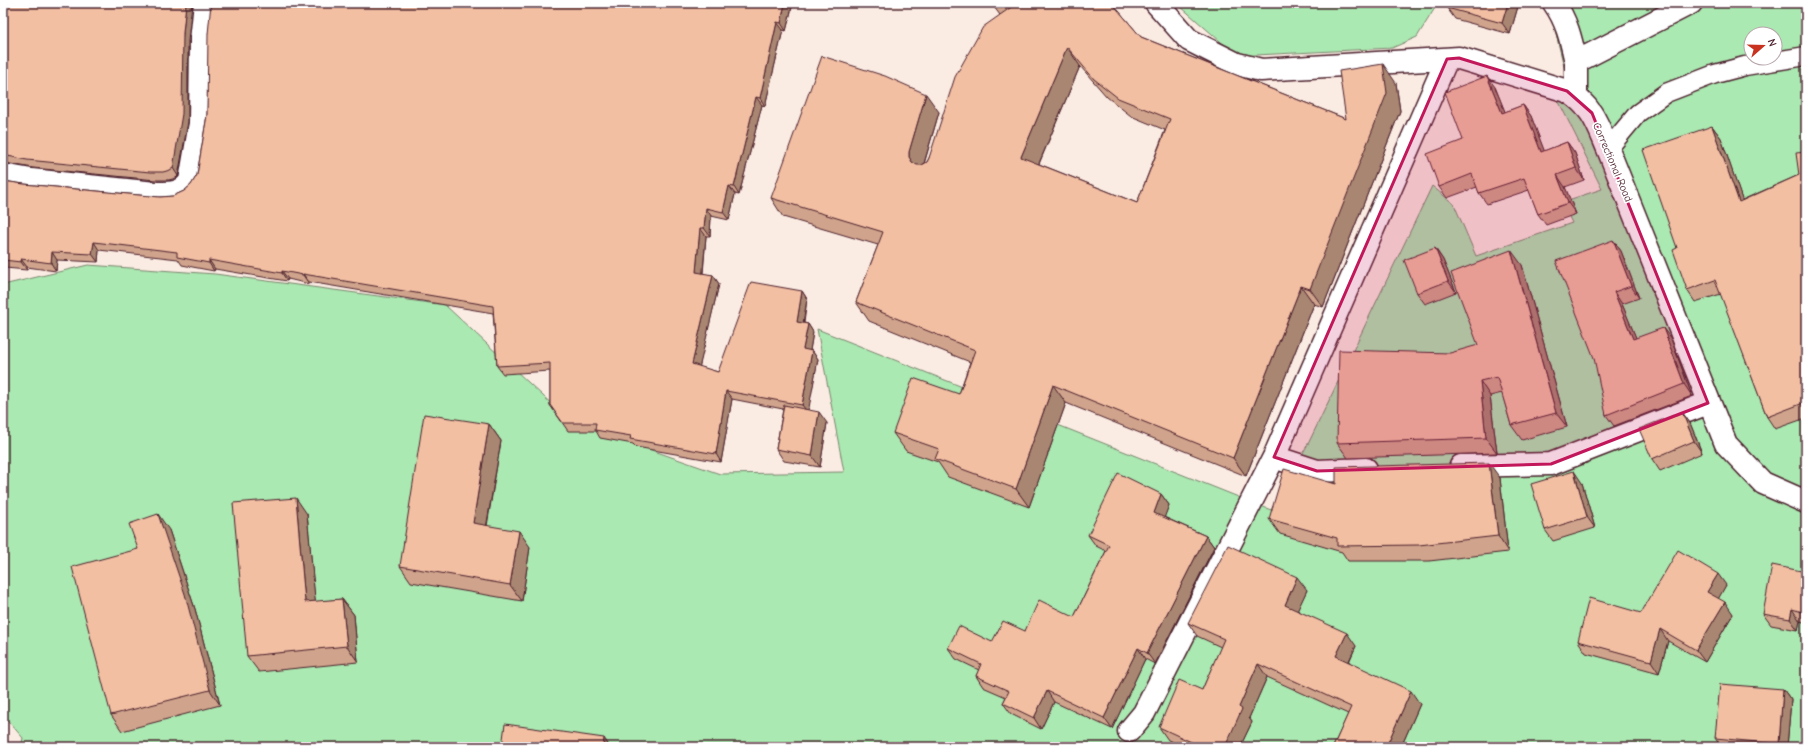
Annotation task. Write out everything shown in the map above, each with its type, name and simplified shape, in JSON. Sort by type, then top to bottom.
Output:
[{"type":"street","points":[[3,175],[31,180],[155,193],[172,193],[186,187],[190,181],[200,123],[201,41],[205,3]]},
{"type":"street","name":"Correctional Road","points":[[1156,3],[1189,40],[1237,64],[1260,70],[1459,58],[1567,91],[1576,97],[1592,113],[1608,149],[1708,403],[1726,444],[1763,483],[1806,502]]},
{"type":"street","points":[[1554,3],[1562,15],[1568,31],[1576,62],[1576,97]]},
{"type":"street","points":[[1576,62],[1691,3]]},
{"type":"street","points":[[1129,731],[1144,713],[1274,457],[1447,59]]},
{"type":"street","points":[[1442,467],[1551,464],[1708,403]]},
{"type":"street","points":[[1274,457],[1317,471],[1387,468]]},
{"type":"lane","points":[[1608,149],[1638,113],[1666,93],[1722,72],[1745,66],[1806,56]]},
{"type":"highlighted area","points":[[1459,58],[1567,91],[1592,113],[1708,403],[1551,464],[1317,471],[1274,457],[1447,59]]},
{"type":"green space","points":[[1180,3],[1438,3],[1417,37],[1392,48],[1237,56],[1180,6]]},
{"type":"green space","points":[[1541,3],[1806,3],[1806,747],[21,747],[23,738],[3,715],[3,285],[88,265],[215,274],[445,305],[571,422],[720,474],[844,472],[817,329],[1271,510],[1309,442],[1432,186],[1454,204],[1476,256],[1572,223],[1562,202],[1602,189],[1558,100],[1566,75],[1551,14]]},
{"type":"building","points":[[3,3],[186,3],[183,33],[182,114],[173,168],[163,172],[150,172],[27,160],[3,155]]},
{"type":"building","points":[[211,3],[785,3],[781,23],[777,22],[760,98],[756,97],[734,187],[729,186],[723,212],[706,208],[704,228],[700,228],[696,272],[713,275],[692,364],[718,372],[751,282],[802,291],[797,322],[808,324],[803,349],[812,351],[802,405],[726,391],[716,454],[630,439],[631,436],[595,430],[596,423],[563,423],[550,405],[550,363],[497,366],[493,306],[303,274],[282,271],[282,273],[209,260],[209,263],[177,257],[177,252],[94,242],[92,254],[52,252],[51,263],[21,259],[21,262],[3,260],[3,181],[160,197],[173,196],[184,191],[191,185],[197,175],[207,115],[208,34]]},
{"type":"building","points":[[1017,3],[1112,3],[1141,37],[1346,119],[1339,71],[1383,64],[1387,93],[1310,289],[1301,286],[1233,458],[1053,385],[1016,489],[935,459],[939,449],[893,433],[913,378],[959,394],[975,350],[856,302],[883,232],[771,198],[822,56],[885,76],[926,94],[909,152],[909,157],[912,162],[917,165],[922,165],[927,162],[929,158],[955,77],[983,27]],"holes":[[[1067,47],[1094,79],[1118,98],[1170,119],[1137,203],[1021,157]]]},
{"type":"building","points":[[1448,3],[1508,3],[1502,23],[1447,8]]},
{"type":"building","points":[[1487,76],[1502,113],[1523,105],[1541,152],[1567,142],[1576,168],[1557,175],[1568,203],[1538,214],[1524,178],[1479,193],[1472,174],[1439,187],[1427,154],[1463,140],[1445,92]]},
{"type":"building","points":[[1712,126],[1739,202],[1799,175],[1796,153],[1806,152],[1806,402],[1767,417],[1715,280],[1687,290],[1673,250],[1677,248],[1643,150]]},
{"type":"building","points":[[1613,240],[1631,286],[1614,292],[1633,339],[1663,328],[1684,384],[1606,415],[1594,358],[1556,261]]},
{"type":"building","points":[[1435,248],[1448,281],[1417,293],[1404,260]]},
{"type":"building","points":[[1511,250],[1556,413],[1511,425],[1497,377],[1480,381],[1486,438],[1337,443],[1339,350],[1450,353],[1478,345],[1451,273]]},
{"type":"building","points":[[784,405],[819,412],[812,456],[776,449]]},
{"type":"building","points":[[1682,412],[1694,441],[1652,459],[1639,429]]},
{"type":"building","points":[[424,414],[489,424],[473,523],[519,531],[510,585],[400,566]]},
{"type":"building","points":[[1489,463],[1498,536],[1419,545],[1337,546],[1337,538],[1269,519],[1284,469],[1336,484],[1336,467]]},
{"type":"building","points":[[1574,471],[1587,517],[1545,530],[1531,484]]},
{"type":"building","points":[[1118,473],[1161,494],[1154,513],[1206,536],[1147,653],[1138,648],[1104,718],[1047,691],[1034,718],[1003,703],[1009,691],[976,676],[981,664],[948,648],[959,626],[992,642],[1003,621],[1025,631],[1039,600],[1074,617],[1109,545],[1088,535]]},
{"type":"building","points":[[296,498],[305,602],[342,599],[347,646],[247,656],[233,503]]},
{"type":"building","points":[[158,514],[185,594],[210,690],[111,715],[72,567],[138,549],[129,524]]},
{"type":"building","points":[[1228,545],[1297,577],[1285,605],[1347,633],[1336,656],[1411,691],[1386,747],[1333,747],[1351,707],[1258,664],[1239,707],[1242,709],[1225,747],[1202,747],[1159,727],[1179,680],[1202,690],[1224,639],[1188,623]]},
{"type":"building","points":[[1678,550],[1718,574],[1707,592],[1725,602],[1696,650],[1660,629],[1651,661],[1578,641],[1589,598],[1641,613]]},
{"type":"building","points":[[1772,565],[1806,572],[1806,613],[1792,609],[1790,619],[1763,614]]},
{"type":"building","points":[[1720,684],[1783,689],[1779,744],[1715,738]]},
{"type":"building","points":[[505,724],[604,738],[603,747],[502,747]]}]
